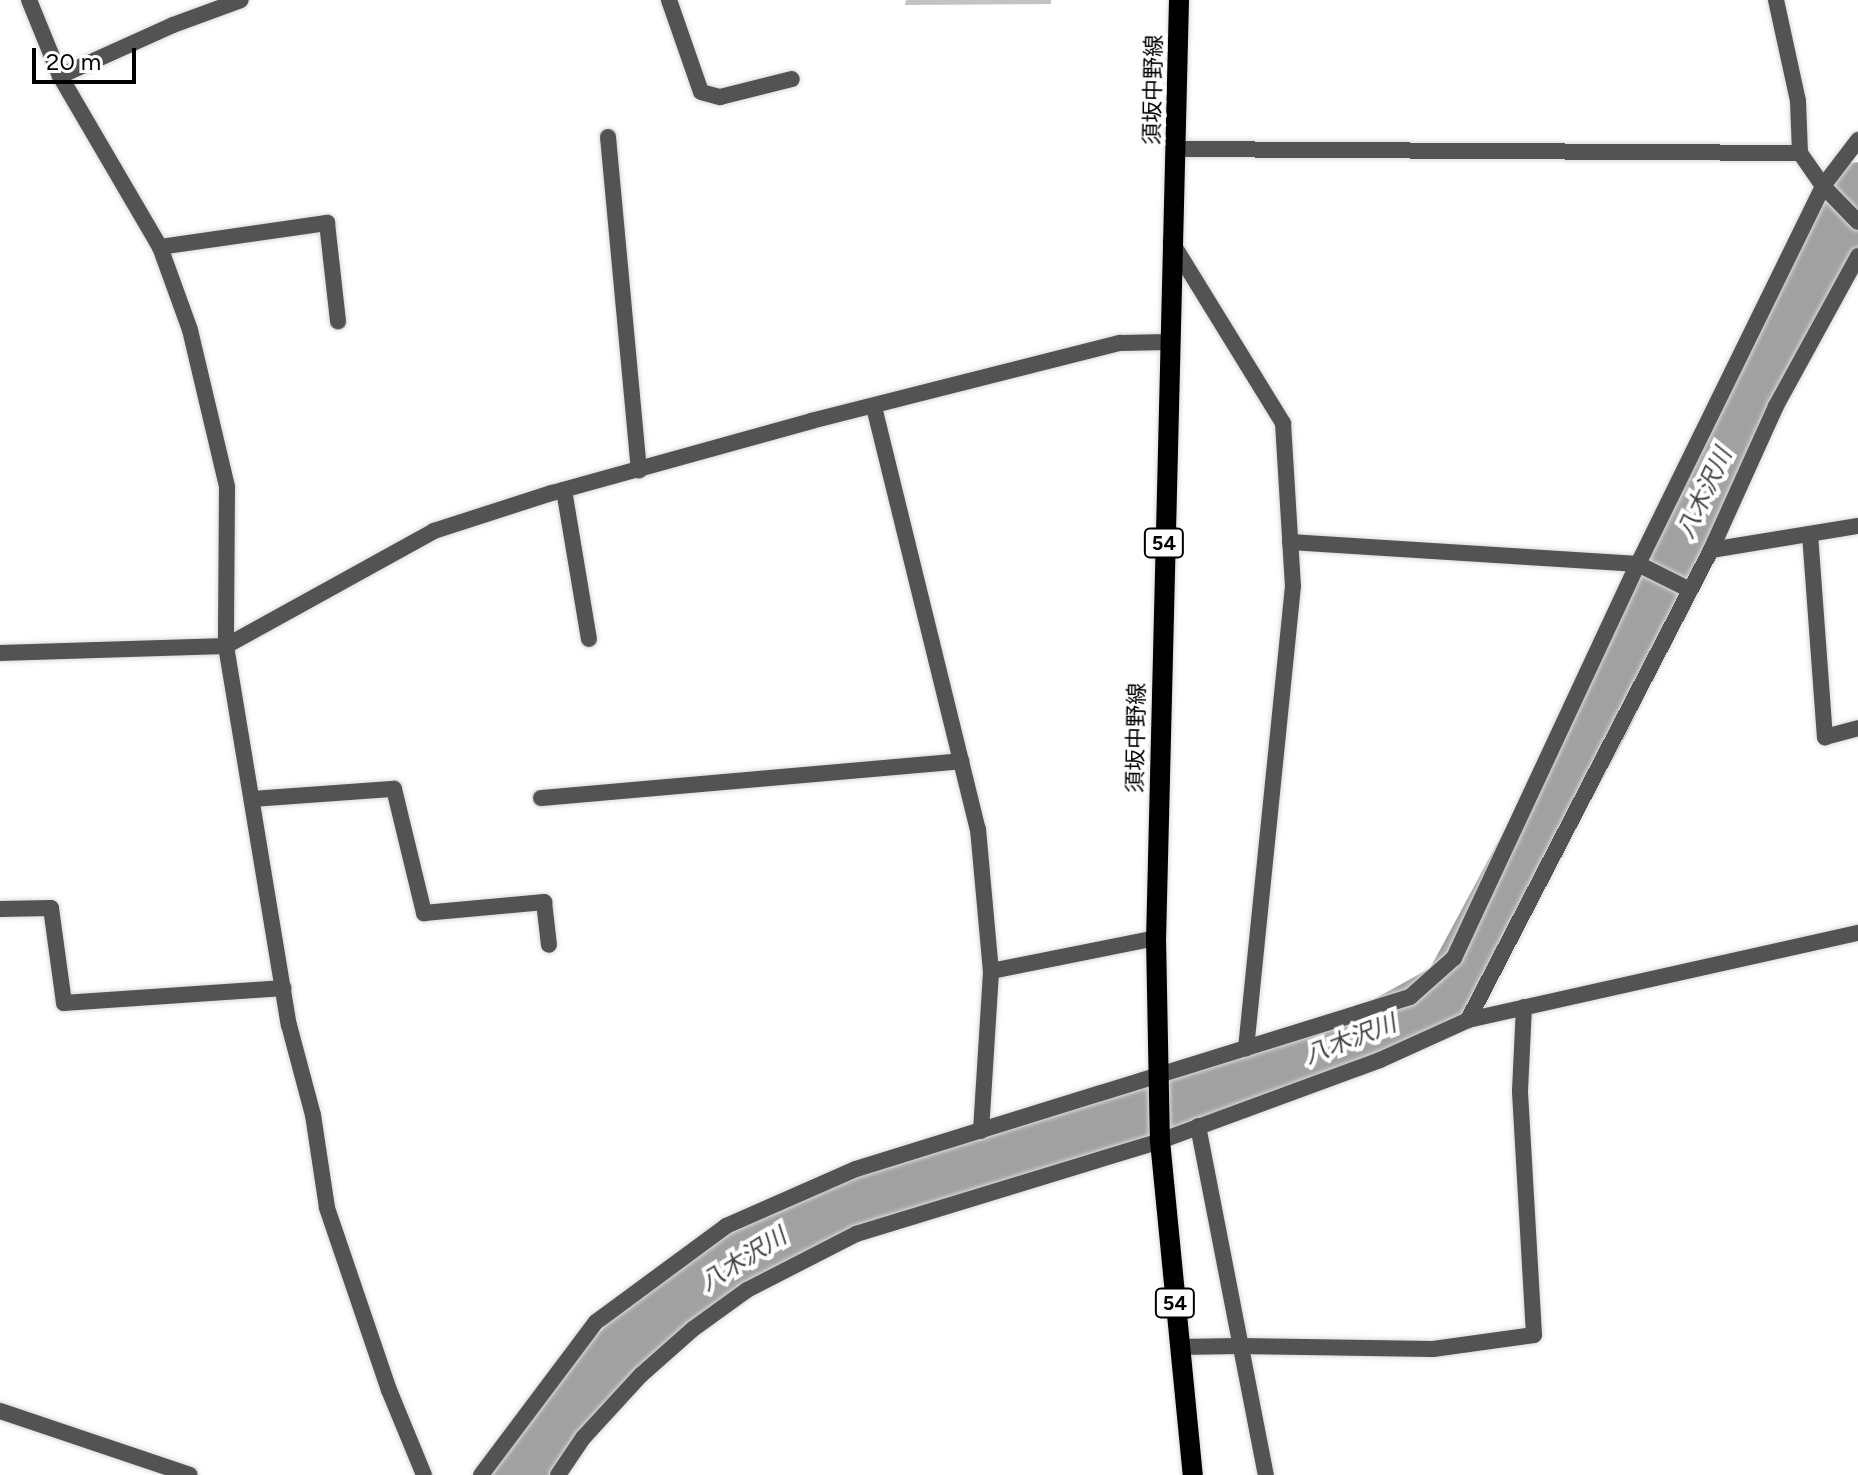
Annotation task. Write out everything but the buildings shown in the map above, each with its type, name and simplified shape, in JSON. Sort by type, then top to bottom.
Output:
[{"type":"main road","name":"須坂中野線","points":[[1179,0],[1168,342],[1156,938],[1160,1136],[1193,1475]]},
{"type":"street","points":[[29,0],[60,76],[160,247],[190,330],[227,487],[226,646],[283,988],[313,1115],[327,1208],[389,1390],[424,1475]]},
{"type":"street","points":[[60,76],[173,25],[241,0]]},
{"type":"street","points":[[669,0],[701,92],[720,97],[792,79]]},
{"type":"street","points":[[1776,0],[1798,101],[1800,153],[1827,190],[1858,222]]},
{"type":"street","points":[[608,137],[639,471]]},
{"type":"street","points":[[481,1475],[596,1322],[726,1226],[856,1169],[1158,1081],[1246,1049],[1410,997],[1454,958],[1827,190],[1858,140]]},
{"type":"street","points":[[1176,149],[1800,153]]},
{"type":"street","points":[[160,247],[327,223],[338,321]]},
{"type":"street","points":[[1171,240],[1283,423],[1293,586],[1246,1049]]},
{"type":"street","points":[[1468,1020],[1684,587],[1711,550],[1776,406],[1858,256]]},
{"type":"street","points":[[0,653],[226,646],[434,531],[564,490],[811,421],[1120,343],[1168,342]]},
{"type":"street","points":[[874,407],[978,829],[991,971],[981,1131]]},
{"type":"street","points":[[564,490],[589,639]]},
{"type":"street","points":[[1711,550],[1858,526]]},
{"type":"street","points":[[1810,534],[1825,737],[1858,728]]},
{"type":"street","points":[[1290,542],[1643,566],[1684,587]]},
{"type":"street","points":[[541,798],[961,761]]},
{"type":"street","points":[[253,799],[394,789],[424,913],[544,902],[549,945]]},
{"type":"street","points":[[0,909],[51,908],[64,1003],[283,988]]},
{"type":"street","points":[[558,1475],[583,1438],[641,1375],[693,1329],[747,1290],[856,1234],[1198,1126],[1380,1060],[1468,1020],[1858,933]]},
{"type":"street","points":[[991,971],[1156,938]]},
{"type":"street","points":[[1179,1347],[1433,1349],[1534,1335],[1520,1091],[1524,1007]]},
{"type":"street","points":[[1198,1126],[1266,1475]]},
{"type":"street","points":[[0,1411],[190,1475]]},
{"type":"waterway","name":"八木沢川","points":[[521,1475],[555,1423],[646,1328],[714,1273],[786,1230],[886,1192],[1377,1033],[1453,991],[1601,716],[1737,421],[1858,193]]}]
